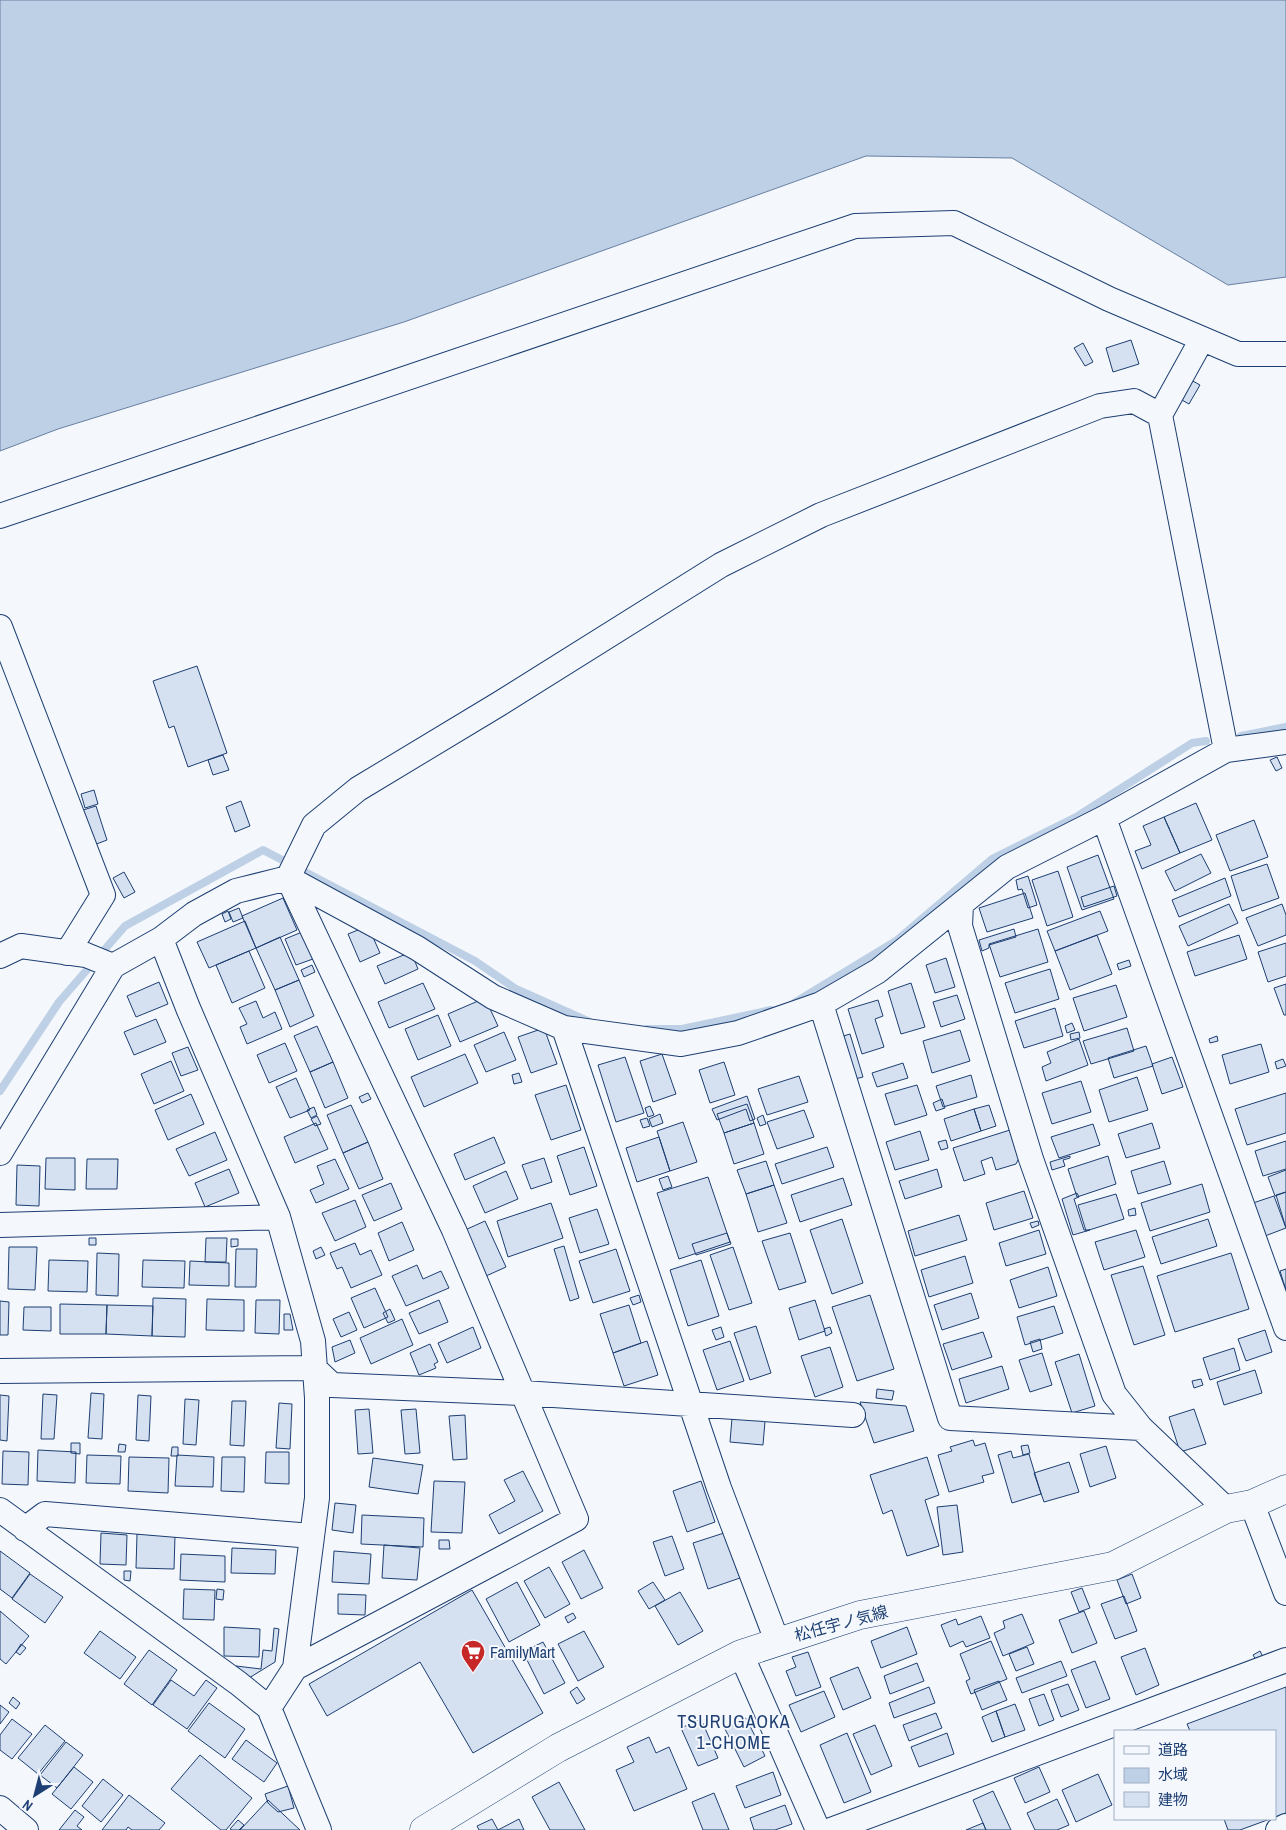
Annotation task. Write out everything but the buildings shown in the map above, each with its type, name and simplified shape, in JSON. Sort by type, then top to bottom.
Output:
[{"type":"main road","name":"松任宇ノ気線","points":[[424,1830],[558,1748],[740,1654],[860,1615],[1113,1566],[1226,1509],[1252,1504],[1286,1489]]},
{"type":"street","points":[[0,516],[855,226],[954,224],[1109,299],[1238,354],[1286,354]]},
{"type":"street","points":[[1202,339],[1160,415],[1226,750]]},
{"type":"street","points":[[289,877],[314,825],[358,789],[721,566],[821,515],[1100,406],[1134,401],[1160,415]]},
{"type":"street","points":[[0,627],[103,895],[92,959],[0,1153]]},
{"type":"street","points":[[0,956],[21,946],[92,959],[161,939],[194,914],[236,891],[289,877],[417,948],[493,997],[564,1028],[681,1044],[738,1033],[821,1004],[878,972],[1007,867],[1104,818],[1226,750],[1286,742]]},
{"type":"street","points":[[1104,818],[1286,1328]]},
{"type":"street","points":[[289,877],[454,1230],[576,1519],[295,1668]]},
{"type":"street","points":[[961,905],[960,926],[1031,1159],[1114,1394],[1141,1428],[1226,1509]]},
{"type":"street","points":[[161,939],[188,1008],[278,1217],[313,1341],[317,1498],[295,1668],[269,1708]]},
{"type":"street","points":[[821,1004],[950,1418],[1141,1428]]},
{"type":"street","points":[[564,1028],[719,1488],[777,1641]]},
{"type":"street","points":[[0,1225],[278,1217]]},
{"type":"street","points":[[0,1371],[314,1368],[332,1385],[523,1393],[853,1415]]},
{"type":"street","points":[[1252,1504],[1285,1587]]},
{"type":"street","points":[[0,1510],[238,1683],[269,1708],[319,1830]]},
{"type":"street","points":[[25,1529],[45,1514],[312,1536]]},
{"type":"street","points":[[740,1654],[818,1830]]},
{"type":"street","points":[[831,1830],[1286,1660]]},
{"type":"street","points":[[0,1808],[26,1830]]},
{"type":"street","points":[[1278,1830],[1286,1826]]},
{"type":"water","points":[[0,0],[1286,0],[1286,277],[1228,285],[1012,158],[866,156],[404,322],[58,429],[0,451]]},
{"type":"waterway","points":[[1241,736],[1286,727]]},
{"type":"waterway","points":[[794,1003],[896,941],[992,859],[1076,817],[1192,743],[1206,741]]},
{"type":"waterway","points":[[0,1091],[59,1002],[125,926],[263,850],[475,961],[516,989],[590,1022]]},
{"type":"waterway","points":[[647,1029],[682,1029],[771,1010]]},
{"type":"place","name":"FamilyMart","points":[[473,1673]]},
{"type":"district","name":"TSURUGAOKA 1-CHOME","points":[[734,1731]]}]
